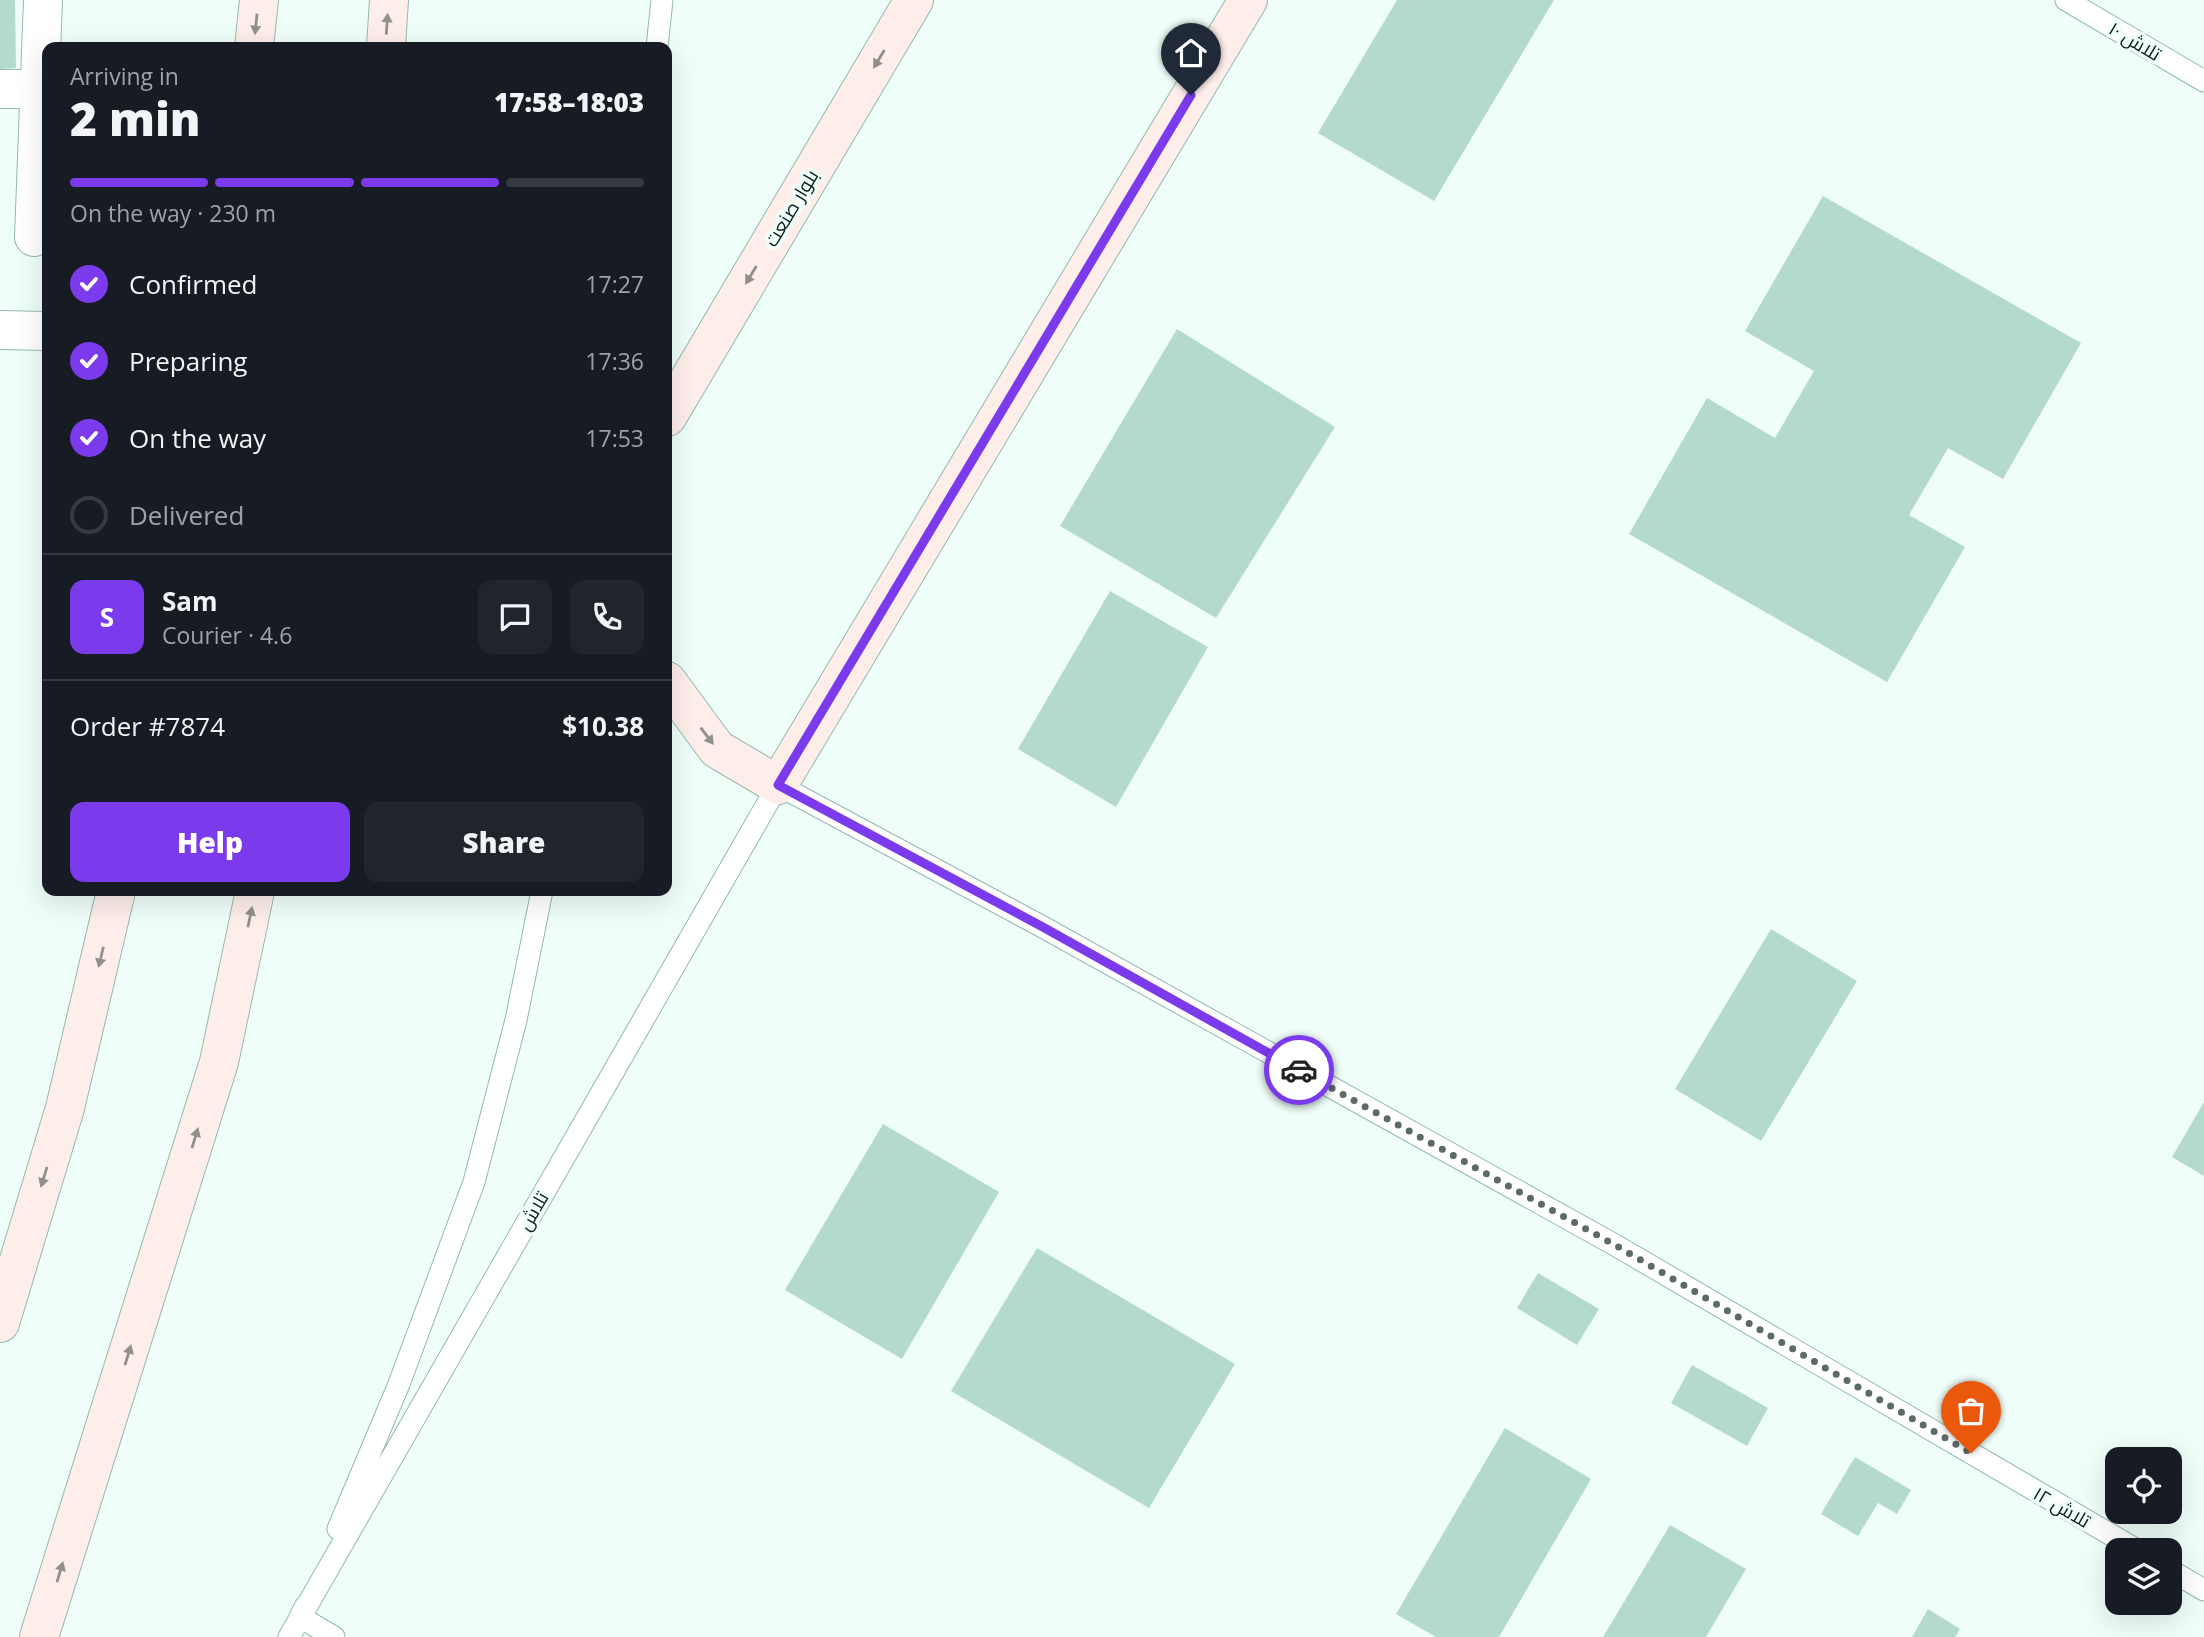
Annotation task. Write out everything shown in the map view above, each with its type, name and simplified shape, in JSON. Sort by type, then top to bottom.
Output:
[{"type":"street","points":[[34,237],[43,0]]},
{"type":"street","points":[[255,42],[259,0]]},
{"type":"street","points":[[386,42],[389,0]]},
{"type":"street","name":"بلوار صنعت","points":[[672,409],[914,0]]},
{"type":"street","points":[[672,688],[717,749],[778,785],[1248,0]]},
{"type":"street","points":[[0,89],[40,89]]},
{"type":"street","points":[[0,330],[42,331]]},
{"type":"street","points":[[0,1323],[65,1108],[115,896]]},
{"type":"street","points":[[39,1637],[219,1062],[254,896]]},
{"type":"lane","points":[[658,42],[662,0]]},
{"type":"lane","name":"تلاش ۱۰","points":[[2066,0],[2204,81]]},
{"type":"lane","name":"تلاش ۱۲","points":[[778,785],[1041,926],[1615,1245],[2116,1538]]},
{"type":"lane","name":"تلاش","points":[[289,1637],[778,785]]},
{"type":"lane","points":[[334,1637],[300,1617],[399,1384],[474,1182],[516,1020],[541,896]]},
{"type":"lane","points":[[2182,1577],[2204,1590]]},
{"type":"building","points":[[0,0],[15,0],[16,68],[0,69]]},
{"type":"building","points":[[1397,0],[1554,0],[1434,201],[1318,133]]},
{"type":"building","points":[[1823,196],[2081,343],[2003,479],[1948,448],[1909,515],[1965,547],[1887,682],[1629,534],[1707,398],[1775,438],[1814,371],[1745,331]]},
{"type":"building","points":[[1177,329],[1335,427],[1216,618],[1060,526]]},
{"type":"building","points":[[1110,591],[1208,647],[1116,807],[1018,749]]},
{"type":"building","points":[[1771,929],[1857,981],[1761,1141],[1675,1089]]},
{"type":"building","points":[[2204,1102],[2204,1176],[2172,1157]]},
{"type":"building","points":[[883,1124],[999,1192],[902,1359],[785,1290]]},
{"type":"building","points":[[1037,1248],[1235,1364],[1149,1508],[951,1391]]},
{"type":"building","points":[[1538,1273],[1599,1309],[1577,1345],[1517,1308]]},
{"type":"building","points":[[1692,1365],[1768,1408],[1747,1446],[1671,1403]]},
{"type":"building","points":[[1505,1428],[1591,1479],[1499,1637],[1436,1637],[1396,1614]]},
{"type":"building","points":[[1855,1457],[1911,1490],[1897,1514],[1878,1503],[1858,1536],[1821,1514]]},
{"type":"building","points":[[1670,1525],[1746,1569],[1706,1637],[1603,1637]]},
{"type":"building","points":[[1928,1609],[1960,1629],[1955,1637],[1912,1637]]},
{"type":"way so far","points":[[1299,1070],[1615,1245],[1971,1453]]},
{"type":"route","points":[[1191,95],[778,785],[1041,926],[1299,1070]]}]
